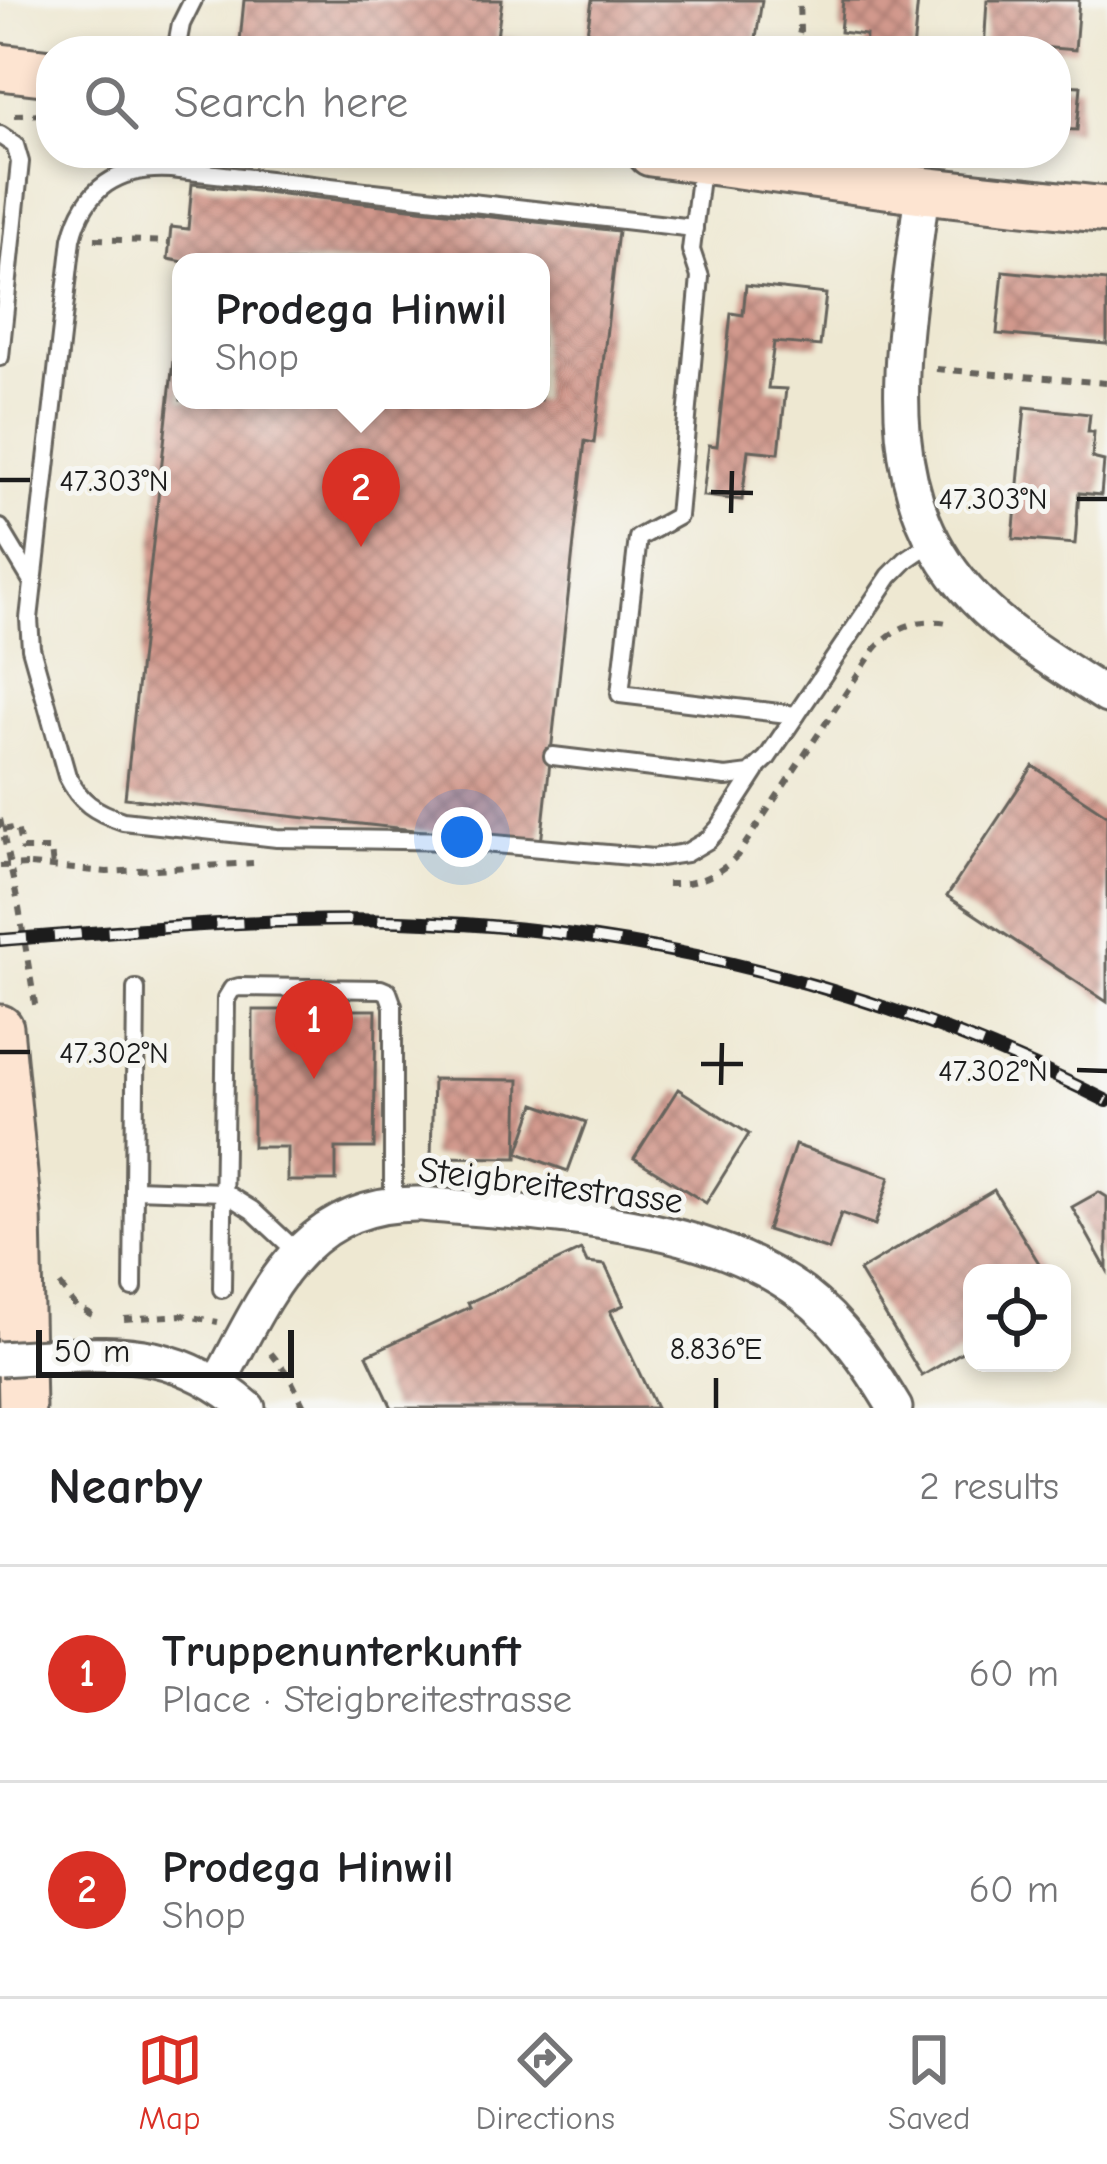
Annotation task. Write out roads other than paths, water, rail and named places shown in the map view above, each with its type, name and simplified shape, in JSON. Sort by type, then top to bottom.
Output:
[{"type":"street","points":[[0,67],[36,71]]},
{"type":"street","points":[[761,168],[1107,210]]},
{"type":"street","points":[[922,190],[903,366],[902,430],[918,512],[932,542],[993,633],[1107,696]]},
{"type":"street","points":[[0,1028],[19,1215],[22,1408]]},
{"type":"street","name":"Steigbreitestrasse","points":[[218,1384],[255,1316],[298,1253],[335,1222],[364,1209],[422,1204],[622,1225],[710,1246],[803,1294],[852,1342],[895,1408]]},
{"type":"street","points":[[0,1359],[106,1353],[150,1357],[218,1384],[248,1408]]},
{"type":"lane","points":[[179,36],[193,0]]},
{"type":"lane","points":[[0,135],[15,146],[20,162],[0,357]]},
{"type":"lane","points":[[701,168],[691,250],[700,277],[678,516],[638,538],[620,694],[796,716]]},
{"type":"lane","points":[[694,228],[157,169],[128,173],[99,189],[80,212],[72,239],[29,619],[31,648],[67,776],[86,805],[123,821],[277,838],[444,840],[653,858],[686,853],[719,829],[890,576],[932,542]]},
{"type":"lane","points":[[0,528],[33,584]]},
{"type":"lane","points":[[553,756],[726,777],[755,771]]},
{"type":"lane","points":[[134,1288],[136,989]]},
{"type":"lane","points":[[222,1289],[226,999],[232,989],[388,992],[393,1006],[393,1204]]},
{"type":"lane","points":[[134,1190],[224,1192],[252,1210],[298,1253]]},
{"type":"railway","points":[[0,940],[350,920],[492,926],[584,936],[674,951],[851,997],[1023,1061],[1107,1101]]},
{"type":"place","name":"Prodega Hinwil","points":[[361,547]]},
{"type":"place","name":"Truppenunterkunft","points":[[314,1079]]}]
